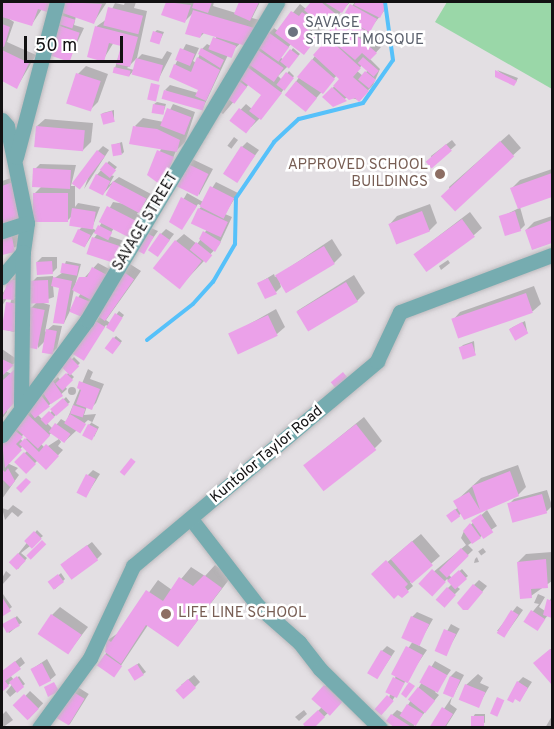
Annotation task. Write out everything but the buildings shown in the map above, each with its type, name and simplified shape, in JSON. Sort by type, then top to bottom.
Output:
[{"type":"street","points":[[14,163],[57,2]]},
{"type":"street","name":"SAVAGE STREET","points":[[2,435],[21,405],[87,320],[277,2]]},
{"type":"street","points":[[2,120],[7,126],[27,223],[23,252],[21,405]]},
{"type":"street","points":[[2,231],[27,223]]},
{"type":"street","points":[[2,277],[23,252]]},
{"type":"street","name":"Kuntolor Taylor Road","points":[[39,728],[90,658],[133,566],[167,535],[191,519],[377,361],[400,312],[552,255]]},
{"type":"street","points":[[191,519],[258,606],[299,642],[320,669],[380,728]]},
{"type":"green space","points":[[447,2],[552,2],[552,89],[435,22]]},
{"type":"waterway","points":[[147,340],[193,304],[213,282],[235,244],[236,198],[274,142],[299,119],[363,103],[393,60],[385,2]]},
{"type":"place","name":"SAVAGE STREET MOSQUE","points":[[293,32]]},
{"type":"place","name":"APPROVED SCHOOL BUILDINGS","points":[[440,174]]},
{"type":"place","name":"LIFE LINE SCHOOL","points":[[166,614]]}]
